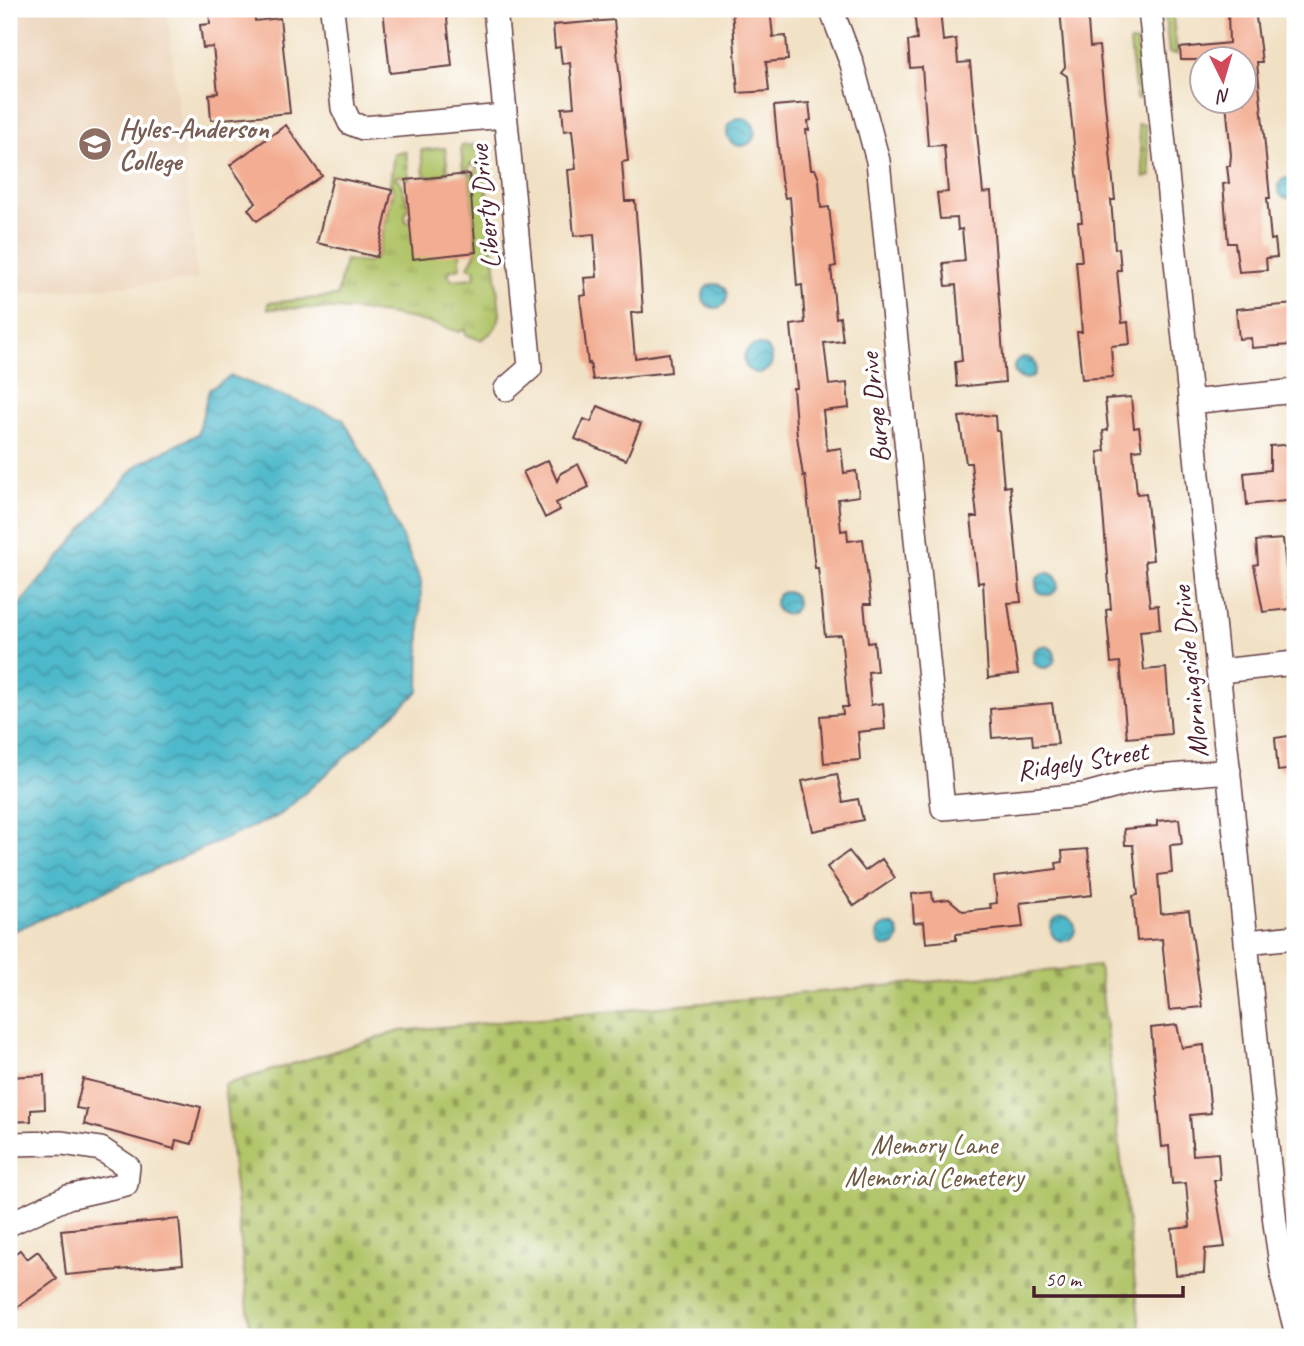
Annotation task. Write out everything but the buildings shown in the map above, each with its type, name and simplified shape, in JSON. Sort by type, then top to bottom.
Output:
[{"type":"street","points":[[332,9],[343,108],[350,123],[363,128],[505,116]]},
{"type":"street","name":"Liberty Drive","points":[[495,9],[530,368],[506,389]]},
{"type":"street","name":"Burge Drive","points":[[831,9],[852,64],[878,162],[943,808]]},
{"type":"street","name":"Morningside Drive","points":[[1150,9],[1247,942],[1285,1222],[1284,1284],[1295,1327]]},
{"type":"street","points":[[1190,402],[1295,391]]},
{"type":"street","points":[[1220,671],[1295,663]]},
{"type":"street","name":"Ridgely Street","points":[[943,808],[1084,794],[1147,778],[1229,771]]},
{"type":"street","points":[[1247,942],[1295,937]]},
{"type":"street","points":[[9,1144],[62,1143],[101,1149],[128,1167],[126,1184],[68,1197],[9,1224]]},
{"type":"shaded area","name":"Hyles-Anderson College","points":[[9,9],[167,9],[198,280],[9,295]]},
{"type":"green space","points":[[1164,9],[1172,9],[1177,54],[1169,53]]},
{"type":"green space","points":[[1130,42],[1137,43],[1143,97],[1136,99]]},
{"type":"green space","points":[[1138,124],[1145,125],[1151,176],[1144,178]]},
{"type":"green space","points":[[482,144],[500,314],[496,327],[487,335],[480,340],[465,334],[465,329],[459,332],[412,319],[365,311],[268,309],[268,303],[337,296],[345,260],[366,263],[377,257],[394,190],[390,185],[394,153],[406,152],[409,179],[398,175],[395,178],[400,181],[409,208],[405,214],[406,221],[460,253],[460,268],[451,270],[448,275],[452,280],[474,278],[475,270],[468,267],[476,252],[469,174],[474,174],[477,167],[471,164],[467,172],[463,171],[461,146]]},
{"type":"green space","points":[[445,148],[448,172],[431,178],[424,174],[421,150]]},
{"type":"green space","name":"Memory Lane Memorial Cemetery","points":[[1099,966],[1141,1337],[251,1337],[224,1085],[400,1031]]},
{"type":"water","points":[[741,118],[751,122],[755,132],[751,142],[741,146],[731,142],[727,132],[731,122]]},
{"type":"water","points":[[1288,178],[1295,181],[1298,188],[1295,195],[1288,198],[1281,195],[1278,188],[1281,181]]},
{"type":"water","points":[[715,284],[724,287],[727,296],[724,305],[715,308],[706,305],[703,296],[706,287]]},
{"type":"water","points":[[758,345],[768,349],[772,359],[768,369],[758,373],[748,369],[744,359],[748,349]]},
{"type":"water","points":[[1025,357],[1033,360],[1036,368],[1033,376],[1025,379],[1017,376],[1014,368],[1017,360]]},
{"type":"water","points":[[231,376],[343,419],[373,472],[421,581],[419,691],[280,815],[9,933],[9,617],[137,465],[198,434],[209,390]]},
{"type":"water","points":[[1047,573],[1055,576],[1058,584],[1055,592],[1047,595],[1039,592],[1036,584],[1039,576]]},
{"type":"water","points":[[786,592],[796,599],[797,603],[790,613],[786,614],[776,607],[775,603],[782,593]]},
{"type":"water","points":[[1044,646],[1052,649],[1055,657],[1052,665],[1044,668],[1036,665],[1033,657],[1036,649]]},
{"type":"water","points":[[1063,917],[1072,920],[1075,929],[1072,938],[1063,941],[1054,938],[1051,929],[1054,920]]},
{"type":"water","points":[[888,925],[896,928],[899,936],[896,944],[888,947],[880,944],[877,936],[880,928]]},
{"type":"place","name":"Hyles-Anderson College","points":[[95,144]]}]
